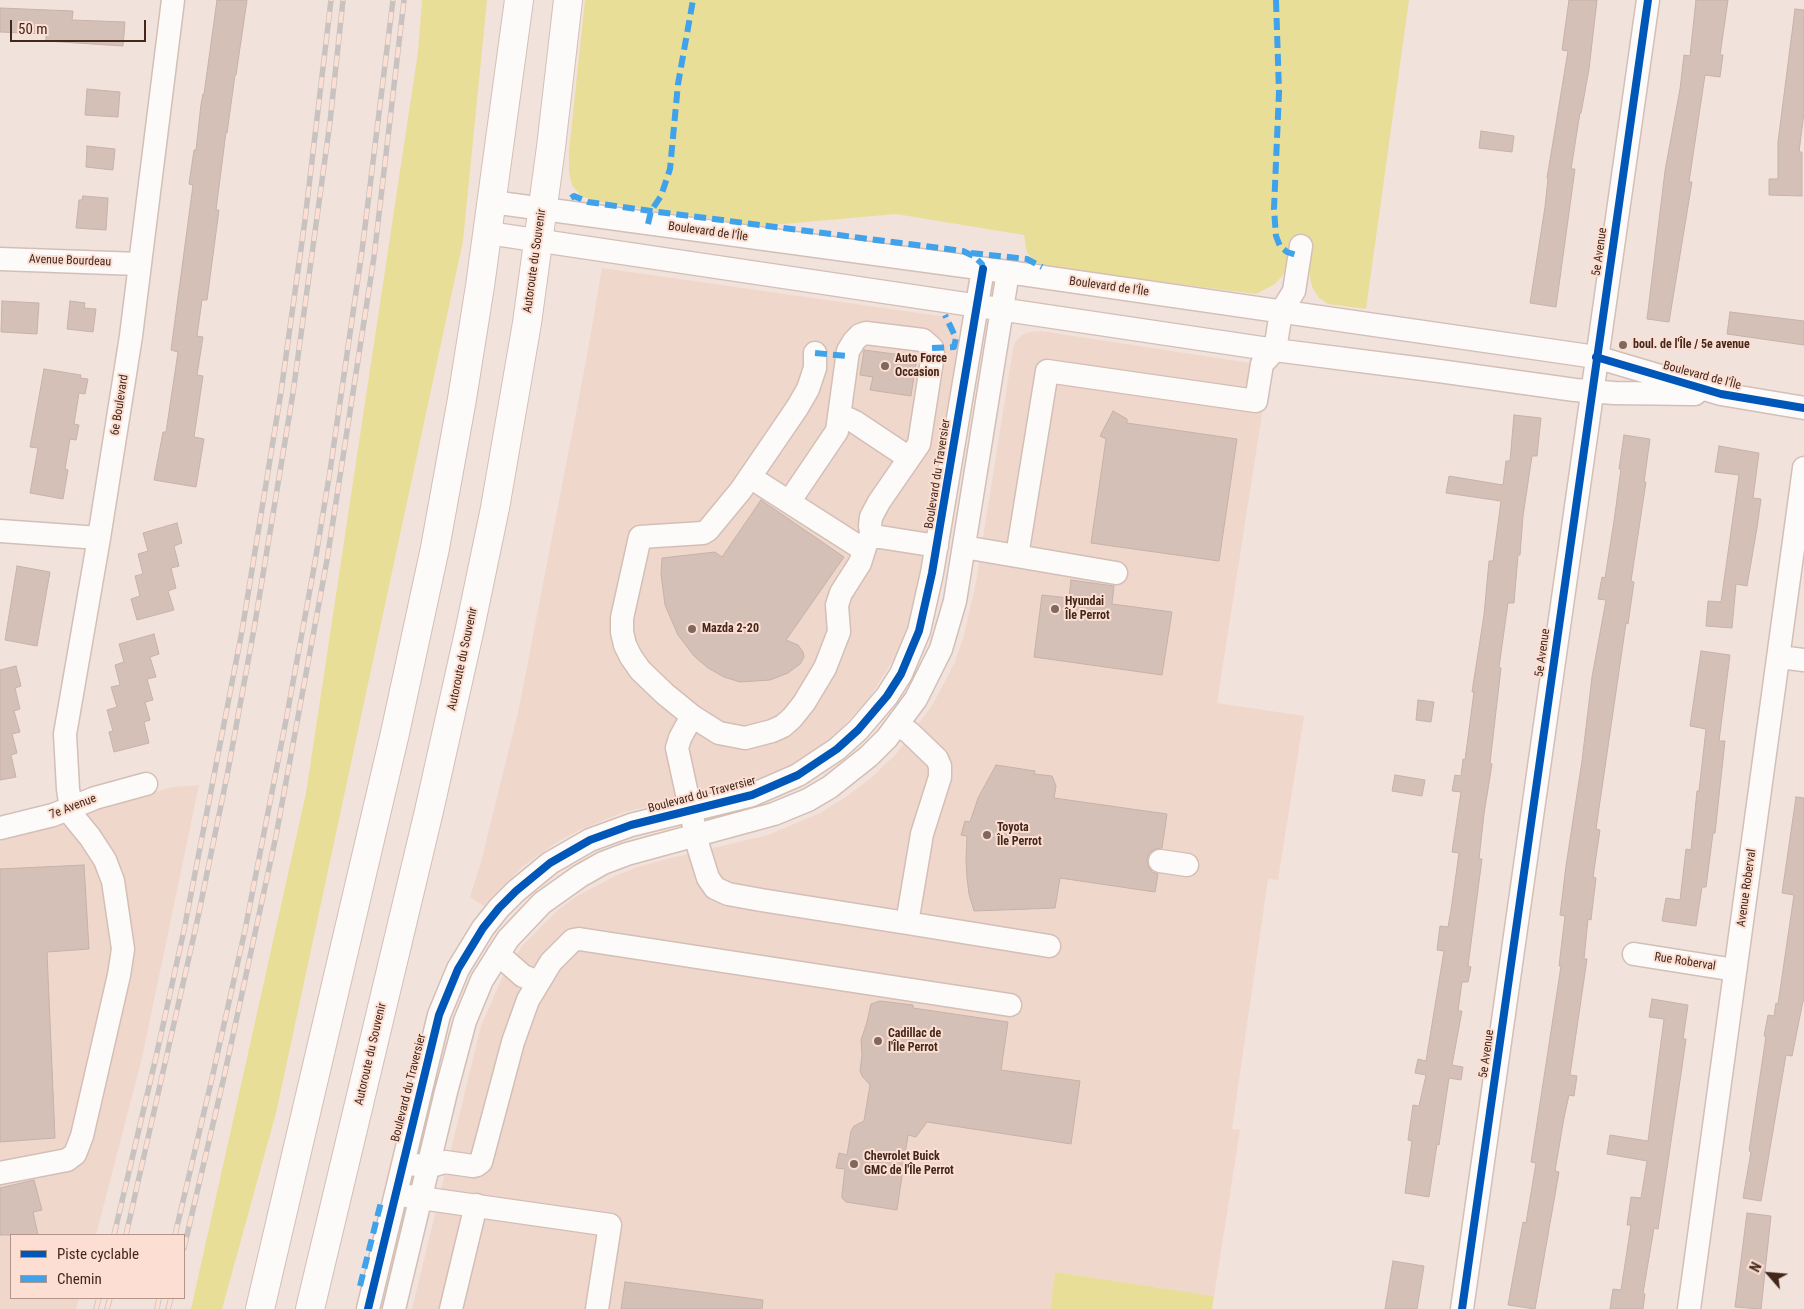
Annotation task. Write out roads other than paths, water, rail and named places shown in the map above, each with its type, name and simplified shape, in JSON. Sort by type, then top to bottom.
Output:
[{"type":"highway","points":[[260,1309],[420,624],[459,418],[488,233],[519,0]]},
{"type":"highway","name":"Autoroute du Souvenir","points":[[310,1309],[372,1054],[472,619],[505,453],[538,242],[568,0]]},
{"type":"street","name":"6e Boulevard","points":[[70,808],[64,734],[99,538],[131,336],[173,0]]},
{"type":"street","name":"5e Avenue","points":[[1462,1309],[1648,0]]},
{"type":"street","name":"Boulevard de l'Île","points":[[492,202],[1008,272],[1596,357],[1721,394],[1804,408]]},
{"type":"street","name":"Boulevard de l'Île","points":[[488,233],[538,242],[1276,350],[1591,392],[1721,394]]},
{"type":"street","points":[[1016,556],[1048,371],[1256,401],[1262,364],[1276,350],[1281,312],[1294,291],[1301,246]]},
{"type":"street","name":"Avenue Bourdeau","points":[[0,259],[139,264]]},
{"type":"street","name":"Boulevard du Traversier","points":[[368,1309],[431,1045],[445,999],[470,947],[488,922],[516,891],[533,876],[569,851],[613,831],[752,795],[798,775],[838,749],[858,730],[887,696],[901,674],[912,651],[926,604],[983,269]]},
{"type":"street","points":[[394,1309],[466,1021],[482,980],[508,939],[542,903],[580,876],[603,863],[627,854],[774,814],[808,800],[850,773],[881,744],[916,698],[941,649],[955,601],[1008,272]]},
{"type":"street","points":[[789,502],[837,430],[848,351],[854,341],[860,335],[866,333],[917,339],[928,343],[932,348],[933,354],[919,444],[879,502],[871,517],[868,544],[860,563],[841,592],[837,605],[839,632],[825,668],[804,703],[783,726],[745,738],[719,733],[692,716],[640,670],[625,645],[622,632],[622,618],[640,537],[703,533],[708,530],[729,506],[750,477],[808,389],[816,353]]},
{"type":"street","points":[[839,417],[855,422],[909,458]]},
{"type":"street","name":"Avenue Roberval","points":[[1689,1309],[1804,468]]},
{"type":"street","points":[[750,477],[789,502],[868,544]]},
{"type":"street","points":[[0,531],[99,538]]},
{"type":"street","points":[[868,544],[880,537],[937,546]]},
{"type":"street","points":[[964,547],[1116,573]]},
{"type":"street","points":[[1779,657],[1804,660]]},
{"type":"street","points":[[692,716],[680,738],[677,748],[690,810],[708,878],[720,892],[1049,946]]},
{"type":"street","points":[[898,724],[937,759],[940,766],[940,777],[922,834],[907,923]]},
{"type":"street","name":"7e Avenue","points":[[0,828],[53,815],[95,798],[146,784]]},
{"type":"street","points":[[0,1173],[67,1160],[75,1154],[82,1136],[120,975],[123,949],[114,881],[105,860],[90,837],[72,816],[70,808]]},
{"type":"street","points":[[1160,861],[1187,865]]},
{"type":"street","points":[[403,1163],[428,1167],[445,1162],[473,1166],[481,1162],[513,1042],[528,1000],[551,962],[574,940],[579,939],[1010,1005]]},
{"type":"street","points":[[498,954],[523,976],[538,982]]},
{"type":"street","name":"Rue Roberval","points":[[1634,954],[1736,970]]},
{"type":"street","points":[[396,1194],[610,1225],[598,1309]]},
{"type":"street","points":[[451,1309],[476,1205]]},
{"type":"railway","points":[[114,1234],[184,930],[242,631],[281,392],[305,220],[331,0]]},
{"type":"railway","points":[[126,1234],[197,922],[227,776],[254,629],[293,393],[330,122],[343,0]]},
{"type":"railway","points":[[175,1234],[245,930],[315,562],[362,251],[393,0]]},
{"type":"railway","points":[[185,1244],[224,1077],[276,836],[327,560],[374,257],[404,0]]},
{"type":"railway","points":[[96,1309],[99,1299]]},
{"type":"railway","points":[[107,1309],[110,1299]]},
{"type":"railway","points":[[157,1309],[159,1299]]},
{"type":"railway","points":[[168,1309],[171,1299]]},
{"type":"place","name":"boul. de l'Île / 5e avenue","points":[[1623,345]]},
{"type":"place","name":"Auto Force Occasion","points":[[885,366]]},
{"type":"place","name":"Hyundai Île Perrot","points":[[1055,609]]},
{"type":"place","name":"Mazda 2-20","points":[[692,629]]},
{"type":"place","name":"Toyota Île Perrot","points":[[987,835]]},
{"type":"place","name":"Cadillac de l'Île Perrot","points":[[878,1041]]},
{"type":"place","name":"Chevrolet Buick GMC de l'Île Perrot","points":[[854,1164]]}]
